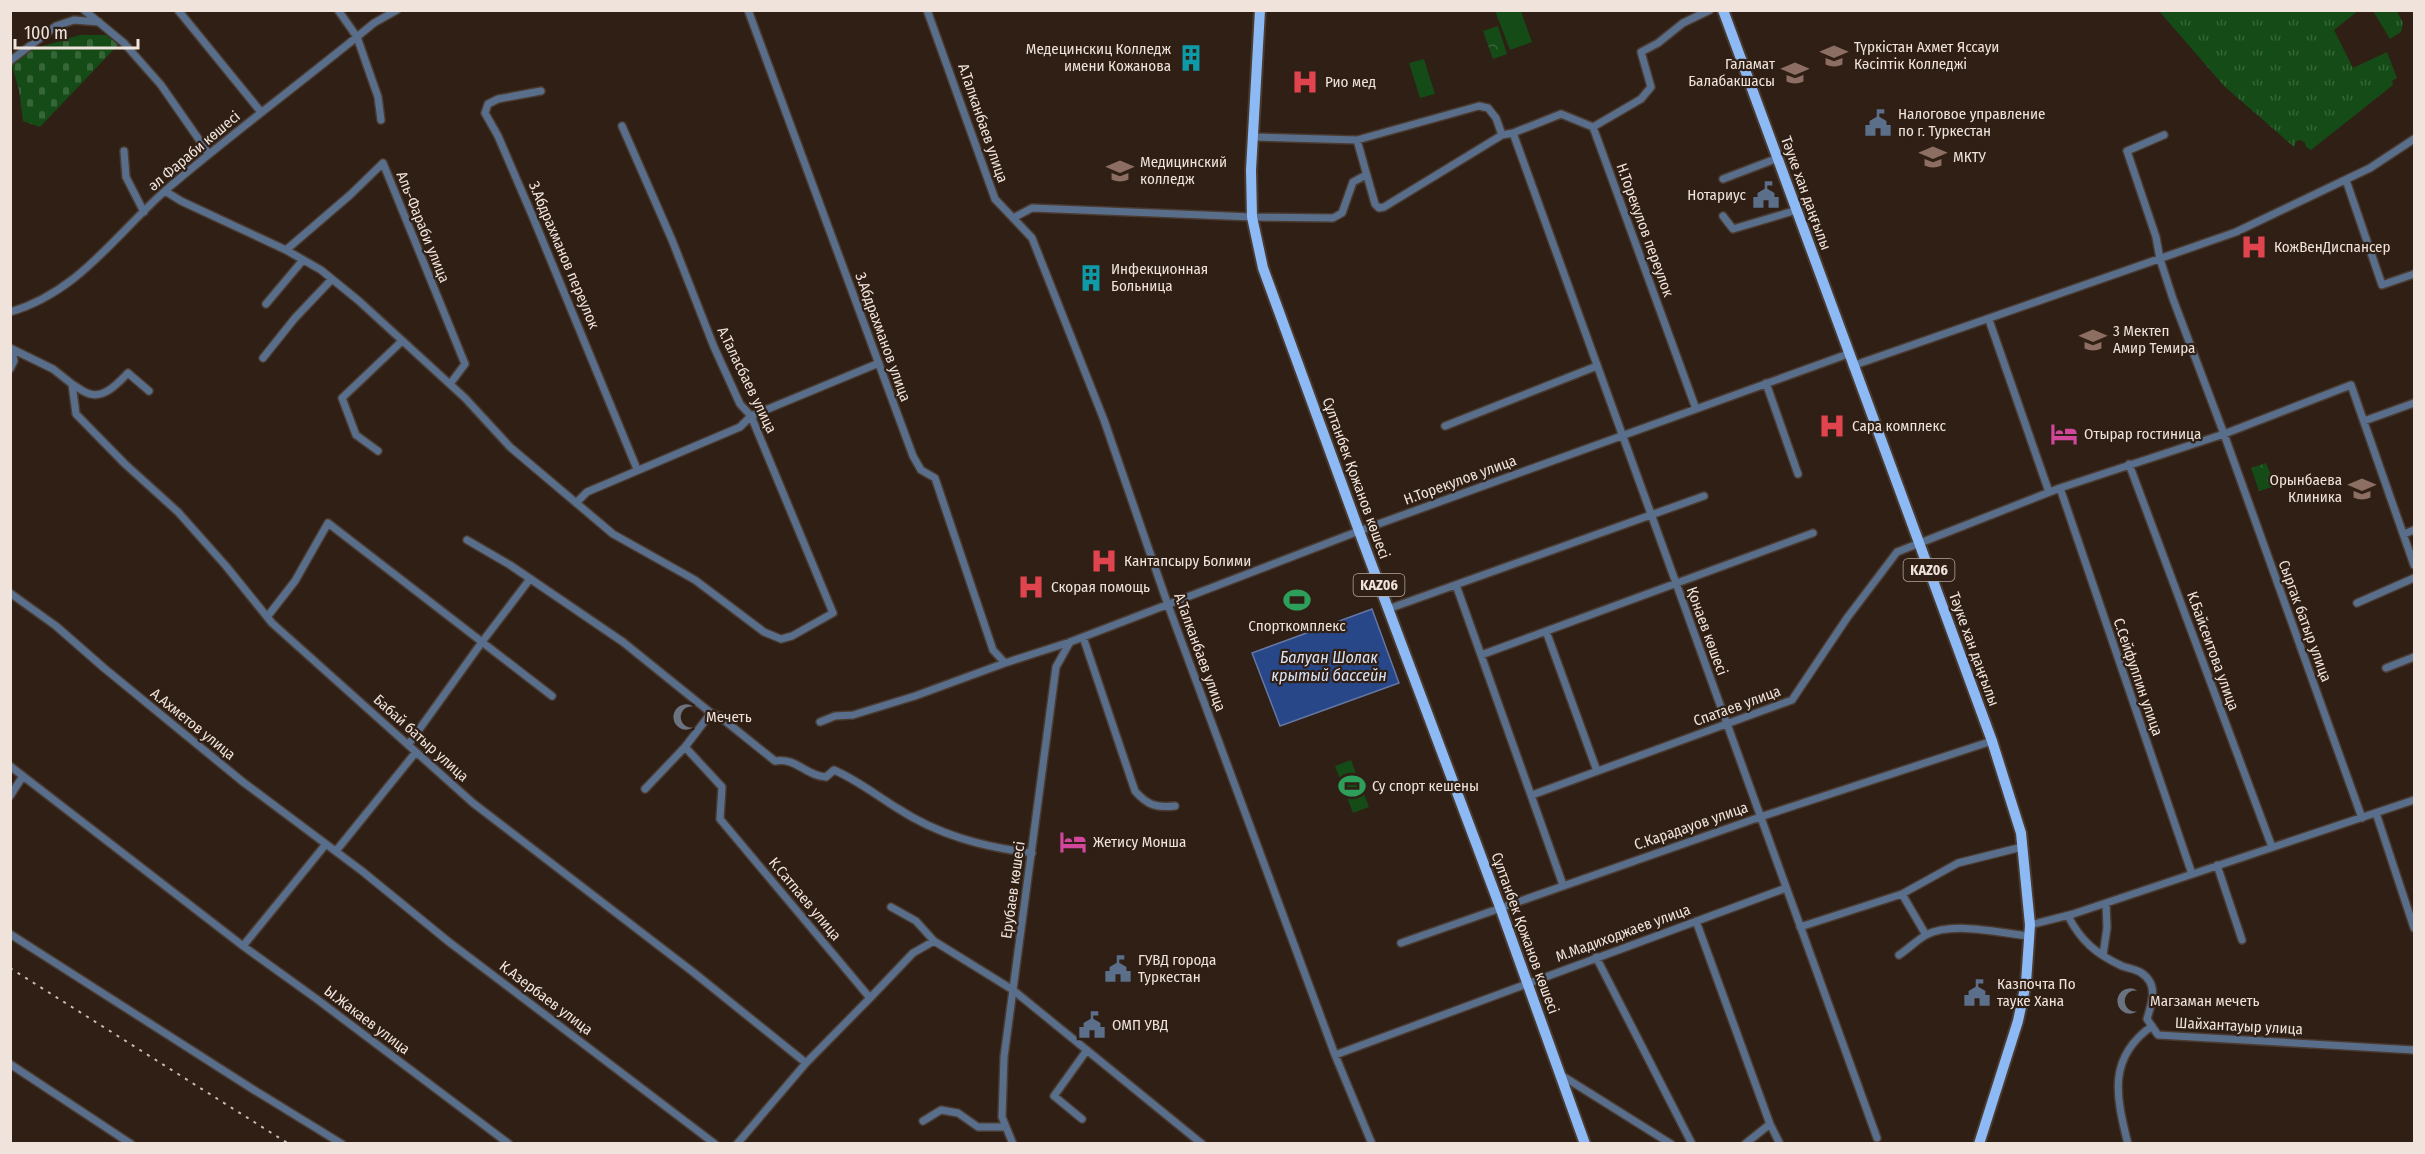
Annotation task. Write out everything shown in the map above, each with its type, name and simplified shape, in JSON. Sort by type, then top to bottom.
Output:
[{"type":"main road","name":"Сұлтанбек Қожанов көшесі","points":[[1260,10],[1253,137],[1252,217],[1263,268],[1585,1143]]},
{"type":"main road","name":"Тәуке хан даңғылы","points":[[1723,10],[1852,366],[1992,741],[2021,833],[2030,930],[2025,983],[2018,1021],[1979,1143]]},
{"type":"street","points":[[84,10],[124,43],[160,85],[209,154]]},
{"type":"street","points":[[178,10],[261,112]]},
{"type":"street","points":[[338,10],[357,37],[378,97],[381,120]]},
{"type":"street","name":"әл Фараби көшесі","points":[[10,312],[26,307],[77,278],[165,191],[209,154],[374,22],[397,10]]},
{"type":"street","name":"З.Абдрахманов улица","points":[[748,10],[913,456],[921,470],[935,478],[993,650],[1005,663]]},
{"type":"street","name":"А.Талканбаев улица","points":[[927,10],[995,199],[1032,238],[1104,420],[1168,605],[1335,1055],[1372,1143]]},
{"type":"street","points":[[1357,140],[1375,204],[1379,208],[1384,207],[1502,135],[1513,133],[1561,114],[1593,127],[1641,99],[1652,87],[1641,52],[1658,43],[1683,23],[1710,10]]},
{"type":"street","points":[[10,61],[56,26],[74,20],[99,22]]},
{"type":"street","name":"З.Абдрахманов переулок","points":[[541,92],[498,99],[488,104],[485,113],[498,136],[528,205],[638,469]]},
{"type":"street","points":[[1253,137],[1357,140],[1479,106],[1488,108],[1496,118],[1502,135]]},
{"type":"street","name":"А.Таласбаев улица","points":[[576,502],[613,534],[695,580],[764,632],[781,639],[792,636],[833,613],[751,416],[740,404],[714,347],[672,240],[622,126]]},
{"type":"street","name":"Н.Торекулов переулок","points":[[1593,127],[1696,409]]},
{"type":"street","name":"Қонаев көшесі","points":[[1513,133],[1877,1138]]},
{"type":"street","points":[[2160,260],[2156,237],[2127,151],[2164,135]]},
{"type":"street","points":[[1852,366],[2236,232],[2370,168],[2415,139]]},
{"type":"street","points":[[124,152],[126,177],[144,212]]},
{"type":"street","points":[[1723,179],[1778,158]]},
{"type":"street","name":"Аль-Фараби улица","points":[[286,250],[350,195],[382,163],[465,364],[450,384]]},
{"type":"street","points":[[1013,218],[1032,208],[1333,218],[1339,216],[1353,182],[1366,175]]},
{"type":"street","points":[[2346,180],[2382,285],[2415,274]]},
{"type":"street","points":[[165,191],[181,201],[286,250],[332,279],[450,384],[510,447],[576,502],[587,492],[740,427],[751,416],[879,363]]},
{"type":"street","points":[[1723,216],[1733,229],[1797,210]]},
{"type":"street","points":[[266,304],[303,260]]},
{"type":"street","name":"Сыргак батыр улица","points":[[2160,260],[2361,818]]},
{"type":"street","points":[[263,358],[295,318],[332,279]]},
{"type":"street","points":[[1989,320],[2049,492]]},
{"type":"street","points":[[378,451],[356,435],[342,398],[402,341]]},
{"type":"street","points":[[10,369],[14,361],[11,349]]},
{"type":"street","points":[[11,349],[52,369],[90,395],[104,393],[116,386],[128,373],[149,391]]},
{"type":"street","name":"Н.Торекулов улица","points":[[820,722],[835,716],[853,715],[915,696],[1070,642],[1359,531],[1848,354]]},
{"type":"street","points":[[1445,426],[1597,366]]},
{"type":"street","name":"Бабай батыр улица","points":[[72,384],[76,414],[125,464],[178,512],[267,617],[473,802],[693,972],[806,1063]]},
{"type":"street","points":[[1766,384],[1798,474]]},
{"type":"street","points":[[1919,542],[2060,488],[2224,434],[2352,385],[2415,565]]},
{"type":"street","points":[[2364,421],[2415,403]]},
{"type":"street","name":"К.Байсеитова улица","points":[[2129,464],[2272,847]]},
{"type":"street","name":"С.Сейфуллин улица","points":[[2060,488],[2192,874]]},
{"type":"street","points":[[1388,609],[1704,496]]},
{"type":"street","points":[[267,617],[295,581],[328,523],[552,696]]},
{"type":"street","points":[[2404,534],[2415,530]]},
{"type":"street","points":[[1481,655],[1814,533]]},
{"type":"street","points":[[466,540],[530,579],[623,642],[775,761],[786,759],[818,776],[826,777],[834,770],[930,827],[963,840],[1032,853]]},
{"type":"street","name":"Спатаев улица","points":[[1532,795],[1792,700],[1847,618],[1897,552],[1919,542]]},
{"type":"street","points":[[2357,603],[2415,578]]},
{"type":"street","points":[[408,745],[530,579]]},
{"type":"street","points":[[1456,585],[1563,885]]},
{"type":"street","name":"А.Ахметов улица","points":[[10,593],[56,626],[243,782],[362,871]]},
{"type":"street","points":[[1546,631],[1597,771]]},
{"type":"street","points":[[1083,637],[1135,791],[1146,804],[1161,807],[1175,806]]},
{"type":"street","name":"Ерубаев көшесі","points":[[1013,1143],[1002,1117],[1004,1057],[1056,667],[1070,642]]},
{"type":"street","points":[[2386,668],[2415,657]]},
{"type":"street","points":[[645,789],[685,747],[711,713]]},
{"type":"street","name":"С.Карадауов улица","points":[[1401,943],[1760,817],[1992,741]]},
{"type":"street","name":"К.Сатпаев улица","points":[[685,747],[722,787],[720,819],[870,998]]},
{"type":"street","points":[[336,851],[416,752]]},
{"type":"street","name":"Ы.Жакаев улица","points":[[10,766],[243,946],[509,1143]]},
{"type":"street","points":[[10,795],[23,776]]},
{"type":"street","points":[[1899,955],[1926,935],[1942,929],[2030,930],[2415,800]]},
{"type":"street","points":[[2376,813],[2415,928]]},
{"type":"street","points":[[243,946],[327,844]]},
{"type":"street","points":[[1800,927],[1902,894],[1958,863],[2022,847]]},
{"type":"street","points":[[2217,866],[2242,940]]},
{"type":"street","name":"К.Азербаев улица","points":[[362,871],[467,956],[715,1143]]},
{"type":"street","name":"М.Мадиходжаев улица","points":[[1335,1055],[1786,888]]},
{"type":"street","points":[[1902,894],[1926,935]]},
{"type":"street","points":[[2103,955],[2107,928],[2106,903]]},
{"type":"street","points":[[891,907],[916,921],[934,941],[1013,990],[1202,1143]]},
{"type":"street","points":[[2068,916],[2078,936],[2103,955],[2142,972],[2151,984],[2153,998],[2147,1019],[2152,1026],[2134,1038],[2117,1076],[2121,1117],[2128,1143]]},
{"type":"street","points":[[1696,921],[1770,1124],[1780,1143]]},
{"type":"street","points":[[10,934],[254,1090],[342,1143]]},
{"type":"street","points":[[737,1143],[806,1063],[913,953],[934,941]]},
{"type":"street","points":[[1596,957],[1692,1143]]},
{"type":"street","name":"Шайхантауыр улица","points":[[2152,1026],[2158,1035],[2415,1050]]},
{"type":"street","points":[[1082,1119],[1054,1096],[1087,1050]]},
{"type":"street","points":[[10,1064],[131,1143]]},
{"type":"street","points":[[1561,1075],[1671,1143]]},
{"type":"street","points":[[923,1121],[940,1110],[958,1113],[978,1127],[1006,1127]]},
{"type":"street","points":[[1745,1143],[1770,1124]]},
{"type":"green space","points":[[1495,11],[1521,11],[1532,42],[1510,50]]},
{"type":"green space","points":[[2159,11],[2358,11],[2334,30],[2353,68],[2387,52],[2397,78],[2392,81],[2393,85],[2311,150],[2301,140],[2296,141],[2294,147],[2224,86]]},
{"type":"green space","points":[[2373,11],[2397,11],[2403,23],[2401,32],[2390,39]]},
{"type":"green space","points":[[1498,26],[1507,54],[1493,59],[1483,31]]},
{"type":"green space","points":[[80,35],[107,35],[118,45],[40,127],[23,121],[19,90],[12,66],[30,50]]},
{"type":"green space","points":[[1424,59],[1435,94],[1420,98],[1409,63]]},
{"type":"green space","points":[[2266,463],[2275,486],[2259,491],[2251,468]]},
{"type":"green space","name":"Су спорт кешены","points":[[1351,760],[1369,807],[1353,813],[1335,766]]},
{"type":"water","name":"Балуан Шолак крытый бассейн","points":[[1372,609],[1399,683],[1280,726],[1252,653]]},
{"type":"railway","points":[[10,968],[289,1144]]},
{"type":"place","name":"Түркістан Ахмет Яссауи Кәсіптік Колледжі","points":[[1834,56]]},
{"type":"place","name":"Медецинскиц Колледж имени Кожанова","points":[[1191,58]]},
{"type":"place","name":"Галамат Балабакшасы","points":[[1795,73]]},
{"type":"place","name":"Рио мед","points":[[1305,82]]},
{"type":"place","name":"Налоговое управление по г. Туркестан","points":[[1878,123]]},
{"type":"place","name":"МКТУ","points":[[1933,157]]},
{"type":"place","name":"Медицинский колледж","points":[[1120,171]]},
{"type":"place","name":"Нотариус","points":[[1766,195]]},
{"type":"place","name":"КожВенДиспансер","points":[[2254,247]]},
{"type":"place","name":"Инфекционная Больница","points":[[1091,278]]},
{"type":"place","name":"3 Мектеп Амир Темира","points":[[2093,340]]},
{"type":"place","name":"Сара комплекс","points":[[1832,426]]},
{"type":"place","name":"Отырар гостиница","points":[[2064,434]]},
{"type":"place","name":"Орынбаева Клиника","points":[[2362,489]]},
{"type":"place","name":"Кантапсыру Болими","points":[[1104,561]]},
{"type":"place","name":"Скорая помощь","points":[[1031,587]]},
{"type":"place","name":"Спорткомплекс","points":[[1297,600]]},
{"type":"place","name":"Мечеть","points":[[686,717]]},
{"type":"place","name":"Су спорт кешены","points":[[1352,786]]},
{"type":"place","name":"Жетису Монша","points":[[1073,842]]},
{"type":"place","name":"ГУВД города Туркестан","points":[[1118,969]]},
{"type":"place","name":"Казпочта По тауке Хана","points":[[1977,993]]},
{"type":"place","name":"Магзаман мечеть","points":[[2130,1001]]},
{"type":"place","name":"ОМП УВД","points":[[1092,1025]]}]
